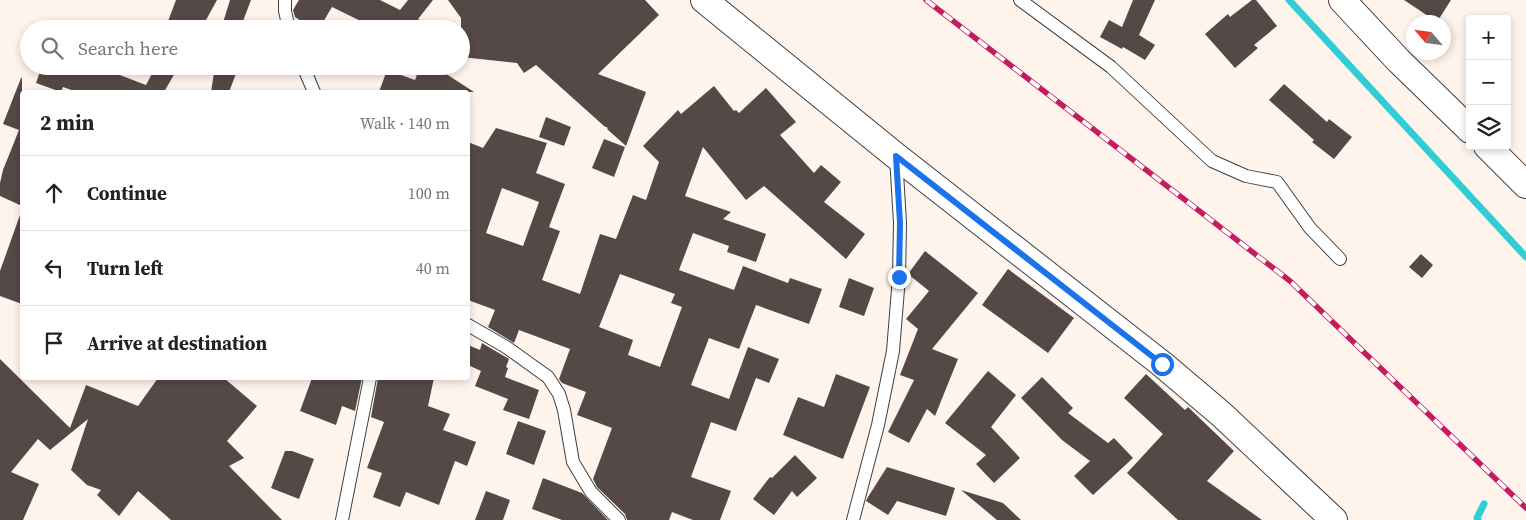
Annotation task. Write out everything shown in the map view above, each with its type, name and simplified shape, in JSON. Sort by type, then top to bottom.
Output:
[{"type":"street","points":[[704,0],[896,156],[1177,376],[1221,414],[1334,520]]},
{"type":"street","points":[[1342,0],[1399,61],[1466,126]]},
{"type":"street","points":[[1490,150],[1526,185]]},
{"type":"lane","points":[[285,0],[287,20]]},
{"type":"lane","points":[[1020,0],[1111,67],[1212,161],[1246,176],[1277,182],[1310,228],[1340,259]]},
{"type":"lane","points":[[307,75],[313,90]]},
{"type":"lane","points":[[853,520],[878,425],[893,351],[900,250],[896,156]]},
{"type":"lane","points":[[470,326],[506,347],[548,377],[559,394],[564,410],[573,462],[591,492],[619,520]]},
{"type":"lane","points":[[342,520],[370,380]]},
{"type":"building","points":[[176,0],[217,0],[206,20],[168,20]]},
{"type":"building","points":[[230,0],[251,0],[243,20],[224,20]]},
{"type":"building","points":[[299,0],[380,0],[400,10],[408,0],[433,0],[418,19],[420,20],[359,20],[332,7],[324,20],[300,20],[295,17],[293,10]]},
{"type":"building","points":[[448,0],[645,0],[659,15],[598,74],[646,92],[626,146],[536,65],[524,73],[517,63],[470,58],[470,20],[461,20]]},
{"type":"building","points":[[1133,0],[1155,0],[1139,35],[1155,45],[1145,60],[1123,47],[1122,49],[1100,37],[1109,20],[1122,27]]},
{"type":"building","points":[[1252,0],[1256,0],[1277,26],[1254,45],[1258,48],[1235,68],[1205,34],[1228,14],[1230,17]]},
{"type":"building","points":[[1404,0],[1451,0],[1441,15],[1426,15]]},
{"type":"building","points":[[39,75],[120,75],[146,85],[151,75],[174,75],[165,90],[71,90],[63,87],[62,90],[55,90],[36,83]]},
{"type":"building","points":[[214,75],[236,75],[230,90],[211,90]]},
{"type":"building","points":[[385,75],[401,75],[415,80],[417,75],[448,75],[474,92],[470,92],[470,90],[380,90]]},
{"type":"building","points":[[22,78],[22,90],[20,90],[20,205],[0,196],[3,170],[19,130],[3,124]]},
{"type":"building","points":[[1284,84],[1327,122],[1329,119],[1352,137],[1334,159],[1312,142],[1314,140],[1269,100]]},
{"type":"building","points":[[714,86],[734,111],[736,110],[739,113],[766,88],[796,122],[780,135],[814,173],[821,165],[841,182],[824,202],[865,234],[846,259],[764,186],[746,200],[703,147],[685,196],[731,212],[723,219],[766,234],[756,262],[727,252],[729,246],[693,233],[679,270],[734,290],[743,266],[788,283],[790,278],[822,289],[809,324],[756,305],[739,349],[709,338],[691,385],[729,399],[748,347],[779,359],[769,383],[756,378],[736,431],[711,422],[691,477],[731,491],[720,520],[693,520],[672,512],[669,520],[627,520],[625,514],[597,487],[593,479],[612,428],[577,415],[586,392],[562,383],[559,379],[570,349],[519,330],[514,343],[488,327],[495,310],[470,301],[470,143],[483,148],[496,128],[547,143],[536,173],[565,184],[549,227],[560,231],[542,280],[580,294],[600,234],[616,239],[633,195],[646,200],[659,162],[643,146],[678,110],[681,114]],"holes":[[[502,188],[539,202],[523,246],[486,233]],[[620,274],[675,294],[671,303],[682,307],[660,367],[628,355],[633,340],[599,327]]]},
{"type":"building","points":[[546,117],[571,127],[564,146],[539,137]]},
{"type":"building","points":[[604,139],[625,147],[614,177],[592,168]]},
{"type":"building","points":[[20,215],[20,303],[0,296],[0,271]]},
{"type":"building","points":[[925,251],[978,293],[932,349],[958,359],[935,416],[927,409],[909,443],[888,432],[914,380],[900,375],[918,329],[906,319],[929,291],[908,274]]},
{"type":"building","points":[[1421,254],[1433,265],[1422,278],[1409,267]]},
{"type":"building","points":[[1008,269],[1074,318],[1048,353],[982,305]]},
{"type":"building","points":[[849,278],[874,288],[864,316],[839,307]]},
{"type":"building","points":[[482,343],[509,359],[505,377],[539,390],[529,419],[503,410],[508,399],[475,386],[481,371],[470,366],[470,346],[480,350]]},
{"type":"building","points":[[0,359],[70,428],[86,385],[138,406],[157,380],[226,380],[257,406],[227,441],[244,458],[229,466],[282,520],[171,520],[138,491],[119,516],[97,495],[101,490],[87,485],[71,470],[88,419],[50,450],[38,439],[11,472],[39,484],[23,520],[0,520]]},
{"type":"building","points":[[988,371],[1016,395],[991,427],[1020,458],[994,483],[976,464],[986,455],[945,423]]},
{"type":"building","points":[[836,374],[870,387],[843,459],[783,435],[798,397],[824,407]]},
{"type":"building","points":[[1146,374],[1185,410],[1188,407],[1234,451],[1207,481],[1262,520],[1178,520],[1127,473],[1163,434],[1124,398]]},
{"type":"building","points":[[1042,377],[1073,408],[1068,413],[1108,443],[1114,438],[1133,458],[1093,495],[1074,476],[1090,461],[1062,440],[1021,398]]},
{"type":"building","points":[[311,380],[362,380],[355,411],[342,406],[336,425],[300,411]]},
{"type":"building","points":[[378,380],[434,380],[428,406],[450,414],[443,430],[476,442],[467,466],[455,461],[439,505],[406,492],[400,507],[373,497],[382,473],[367,468],[384,422],[371,417]]},
{"type":"building","points":[[518,421],[546,431],[534,465],[506,454]]},
{"type":"building","points":[[285,451],[292,451],[314,459],[299,499],[271,488]]},
{"type":"building","points":[[795,455],[817,478],[797,497],[792,491],[774,515],[753,499],[770,477],[772,478]]},
{"type":"building","points":[[887,467],[955,488],[946,516],[897,501],[888,515],[866,501]]},
{"type":"building","points":[[543,478],[582,493],[608,520],[562,520],[532,509]]},
{"type":"building","points":[[961,490],[1003,503],[1021,520],[997,520]]},
{"type":"building","points":[[486,491],[510,500],[503,520],[475,520]]},
{"type":"waterway","points":[[1289,0],[1526,257]]},
{"type":"waterway","points":[[1478,520],[1477,518],[1484,504]]},
{"type":"railway","points":[[926,0],[1290,281],[1526,508]]},
{"type":"route","points":[[899,277],[900,223],[896,156],[1162,364]]}]
